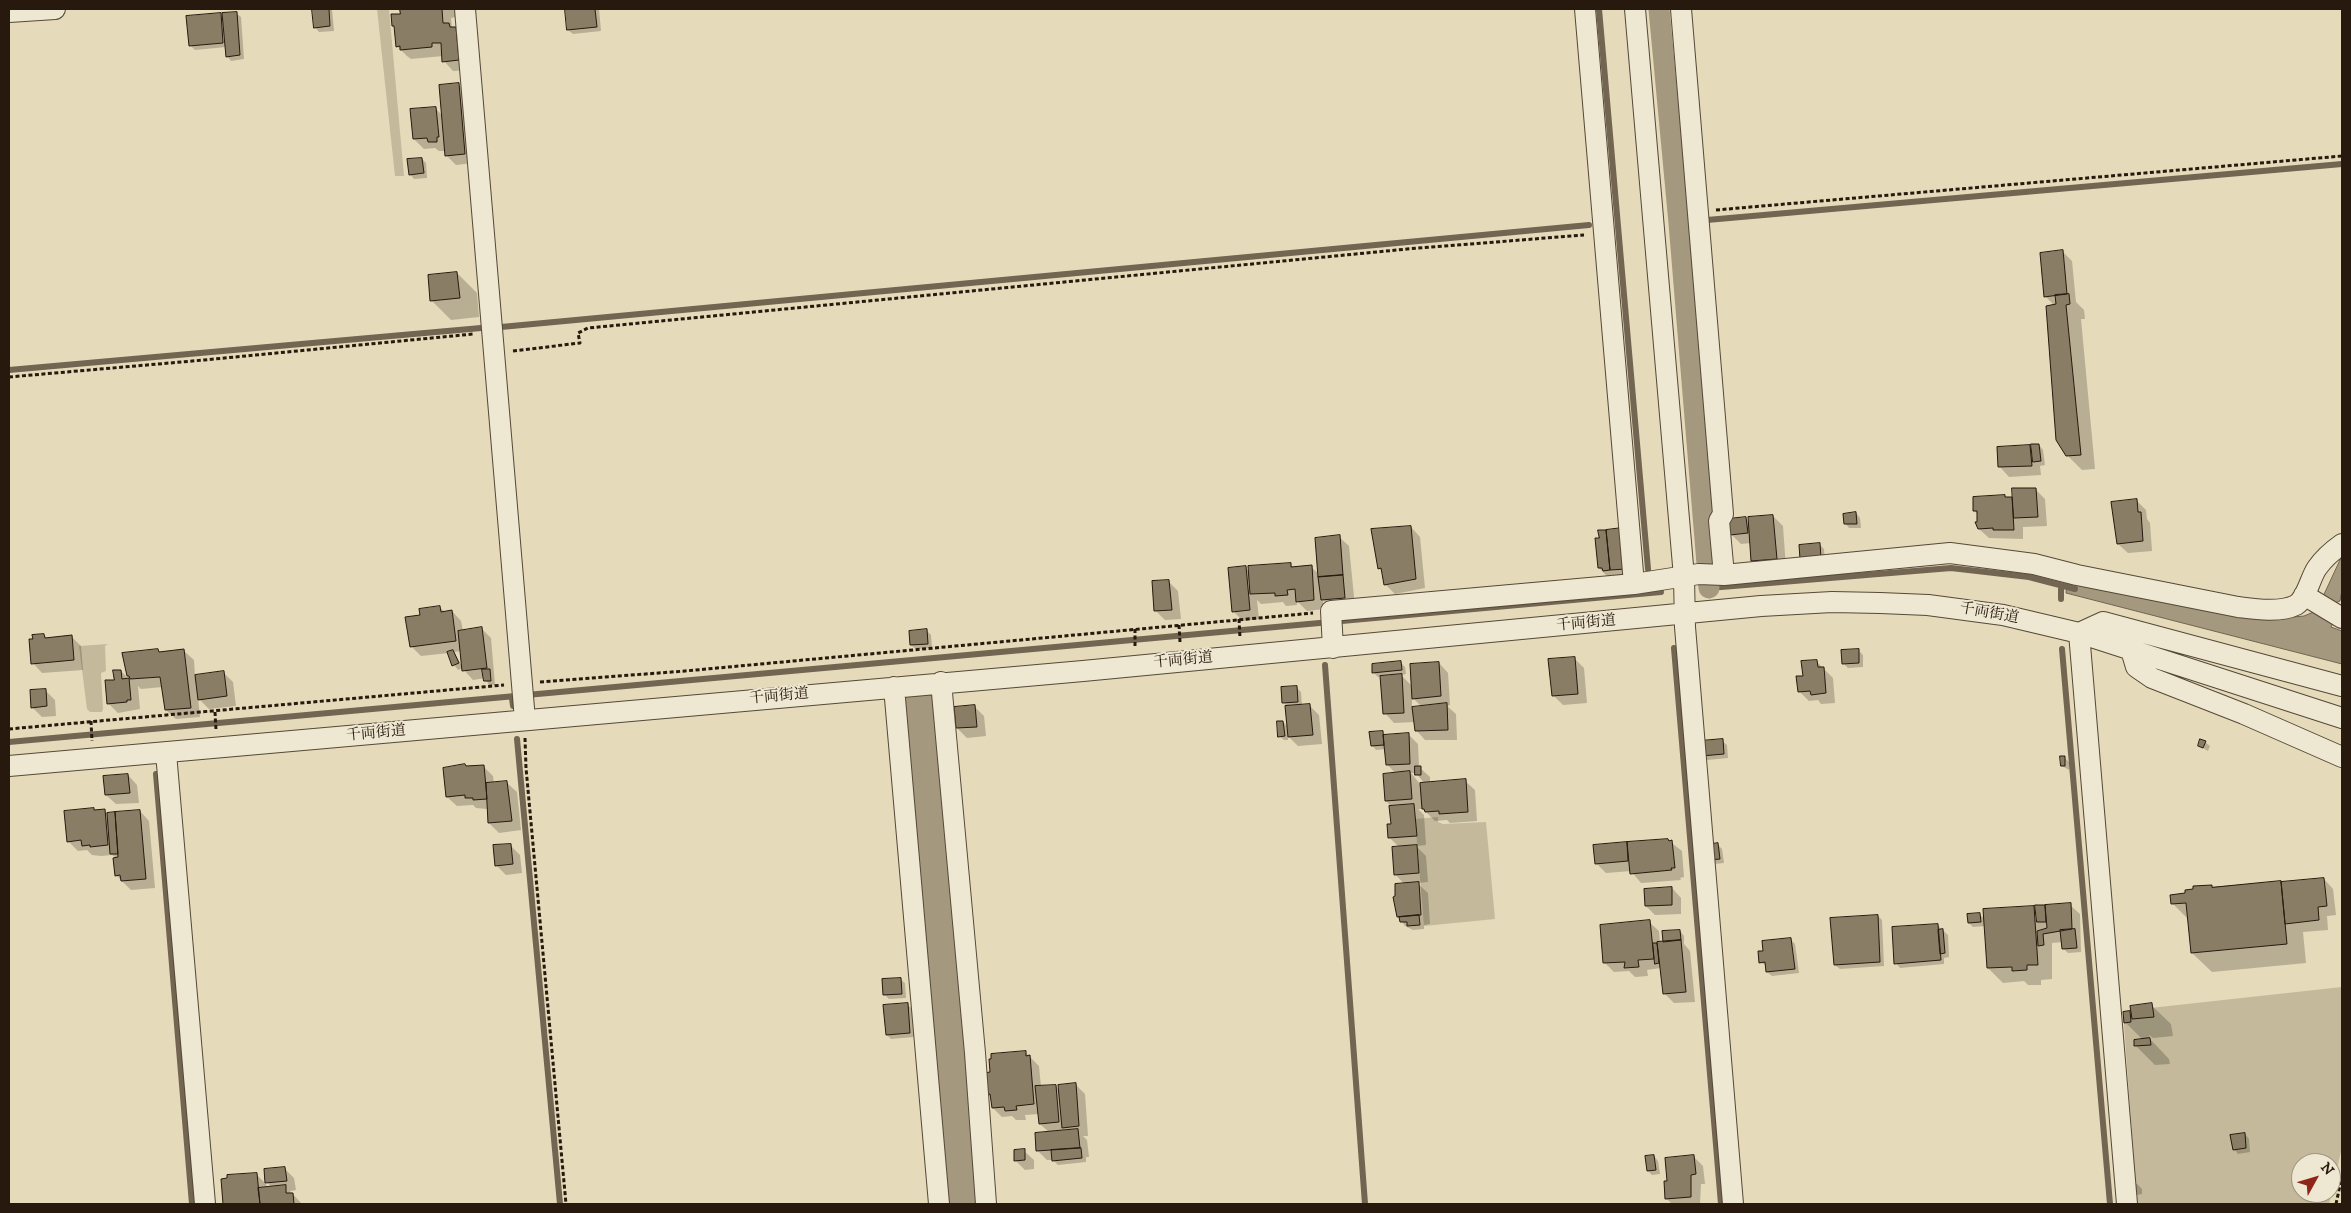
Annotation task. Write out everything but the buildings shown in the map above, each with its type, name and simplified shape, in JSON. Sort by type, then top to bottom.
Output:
[{"type":"street","points":[[9,12],[55,9]]},
{"type":"street","points":[[465,9],[523,698]]},
{"type":"street","points":[[1585,9],[1634,584]]},
{"type":"street","points":[[1635,9],[1705,575]]},
{"type":"street","points":[[1681,9],[1723,514],[1719,521],[1705,575],[1685,614],[1733,1204]]},
{"type":"street","points":[[1332,626],[1705,575],[1950,553],[2034,564],[2086,577],[2254,609],[2296,605],[2324,607],[2316,568],[2330,552],[2342,544]]},
{"type":"street","name":"千両街道","points":[[9,766],[166,753],[523,698],[894,686],[941,682],[1332,626],[1685,614],[1770,606],[1880,603],[1928,605],[2003,615],[2079,633],[2342,718]]},
{"type":"street","points":[[2127,1204],[2079,633],[2102,622],[2342,686]]},
{"type":"street","points":[[2131,650],[2136,667],[2152,678],[2244,714],[2342,757]]},
{"type":"street","points":[[941,682],[975,1052],[986,1204]]},
{"type":"street","points":[[894,686],[939,1204]]},
{"type":"street","points":[[166,753],[205,1204]]},
{"type":"path","points":[[1698,211],[2342,156]]},
{"type":"path","points":[[495,353],[580,343],[578,333],[588,328],[1397,250],[1604,233]]},
{"type":"path","points":[[9,377],[493,332]]},
{"type":"path","points":[[1239,621],[1240,639]]},
{"type":"path","points":[[9,729],[215,712],[523,698],[685,671],[1239,621],[1332,626]]},
{"type":"path","points":[[1179,626],[1180,645]]},
{"type":"path","points":[[1135,631],[1135,649]]},
{"type":"path","points":[[523,698],[526,768],[566,1204]]},
{"type":"path","points":[[215,712],[216,734]]},
{"type":"path","points":[[91,721],[91,729]]},
{"type":"path","points":[[2336,1204],[2342,1176]]},
{"type":"shaded area","points":[[377,9],[389,9],[404,176],[395,176]]},
{"type":"shaded area","points":[[2342,556],[2342,590],[2340,601],[2332,604],[2333,623],[2331,627],[2342,631],[2342,664],[2066,593],[2067,581],[2198,609],[2273,619],[2304,616],[2316,611]]},
{"type":"shaded area","points":[[108,644],[105,646],[106,671],[101,673],[103,709],[102,712],[90,712],[87,709],[79,646]]},
{"type":"shaded area","points":[[1438,817],[1438,822],[1443,824],[1486,822],[1495,919],[1424,926],[1415,819]]},
{"type":"shaded area","points":[[2342,987],[2341,1153],[2291,1153],[2291,1203],[2329,1204],[2137,1204],[2123,1011]]},
{"type":"waterway","points":[[1599,9],[1648,569]]},
{"type":"waterway","points":[[1659,9],[1679,223],[1709,588]]},
{"type":"waterway","points":[[1707,220],[2342,164]]},
{"type":"waterway","points":[[1679,223],[1687,222]]},
{"type":"waterway","points":[[501,327],[1589,225]]},
{"type":"waterway","points":[[9,370],[481,328]]},
{"type":"waterway","points":[[1709,588],[1951,568],[2029,577],[2075,589]]},
{"type":"waterway","points":[[2061,586],[2061,599]]},
{"type":"waterway","points":[[9,742],[1661,592]]},
{"type":"waterway","points":[[1674,648],[1721,1204]]},
{"type":"waterway","points":[[2062,649],[2110,1204]]},
{"type":"waterway","points":[[1325,665],[1365,1204]]},
{"type":"waterway","points":[[512,698],[513,706]]},
{"type":"waterway","points":[[918,704],[961,1204]]},
{"type":"waterway","points":[[517,739],[560,1204]]},
{"type":"waterway","points":[[156,774],[192,1204]]}]
